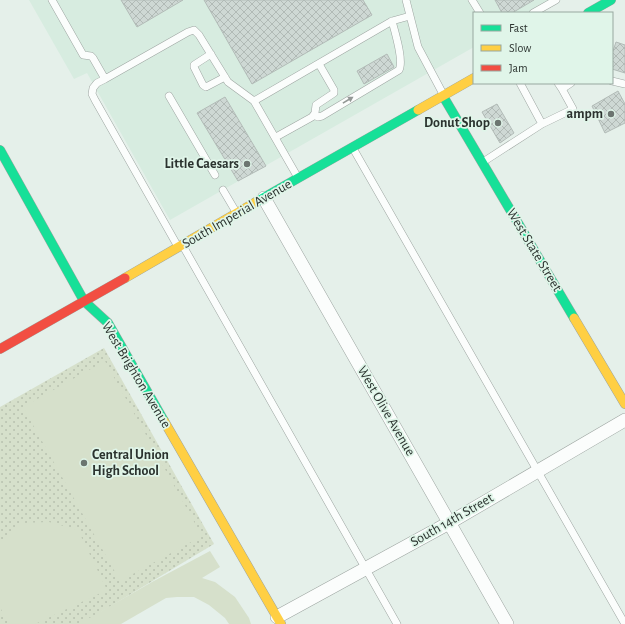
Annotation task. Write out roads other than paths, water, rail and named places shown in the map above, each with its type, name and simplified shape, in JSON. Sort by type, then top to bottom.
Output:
[{"type":"main road","points":[[590,12],[611,0]]},
{"type":"main road","name":"South Imperial Avenue","points":[[0,350],[473,79]]},
{"type":"main road","name":"West State Street","points":[[443,96],[625,404]]},
{"type":"main road","name":"West Brighton Avenue","points":[[0,150],[84,302],[108,323],[279,621]]},
{"type":"street","name":"West Olive Avenue","points":[[264,198],[507,624]]},
{"type":"street","name":"South 14th Street","points":[[279,621],[366,569],[625,420]]},
{"type":"lane","points":[[52,0],[83,55],[88,55],[93,58],[105,79]]},
{"type":"lane","points":[[406,0],[418,47],[443,96]]},
{"type":"lane","points":[[472,0],[479,12]]},
{"type":"lane","points":[[535,12],[556,0]]},
{"type":"lane","points":[[254,101],[392,21],[410,16]]},
{"type":"lane","points":[[276,137],[314,115],[318,117],[322,116],[399,70],[401,67],[401,59],[392,21]]},
{"type":"lane","points":[[298,179],[276,137],[254,101],[230,84],[199,35],[194,30],[97,83],[92,88],[94,100],[180,246],[397,624]]},
{"type":"lane","points":[[211,54],[194,65],[204,85],[206,87],[210,86],[225,77]]},
{"type":"lane","points":[[314,115],[316,105],[334,93],[334,90],[319,64]]},
{"type":"lane","points":[[613,82],[625,84]]},
{"type":"lane","points":[[521,84],[542,124]]},
{"type":"lane","points":[[482,162],[542,124],[573,109],[560,86]]},
{"type":"lane","points":[[169,96],[214,175]]},
{"type":"lane","points":[[353,148],[625,624]]},
{"type":"lane","points":[[223,190],[237,214]]},
{"type":"place","name":"ampm","points":[[611,114]]},
{"type":"place","name":"Donut Shop","points":[[498,123]]},
{"type":"place","name":"Little Caesars","points":[[247,164]]},
{"type":"place","name":"Central Union High School","points":[[84,463]]}]
